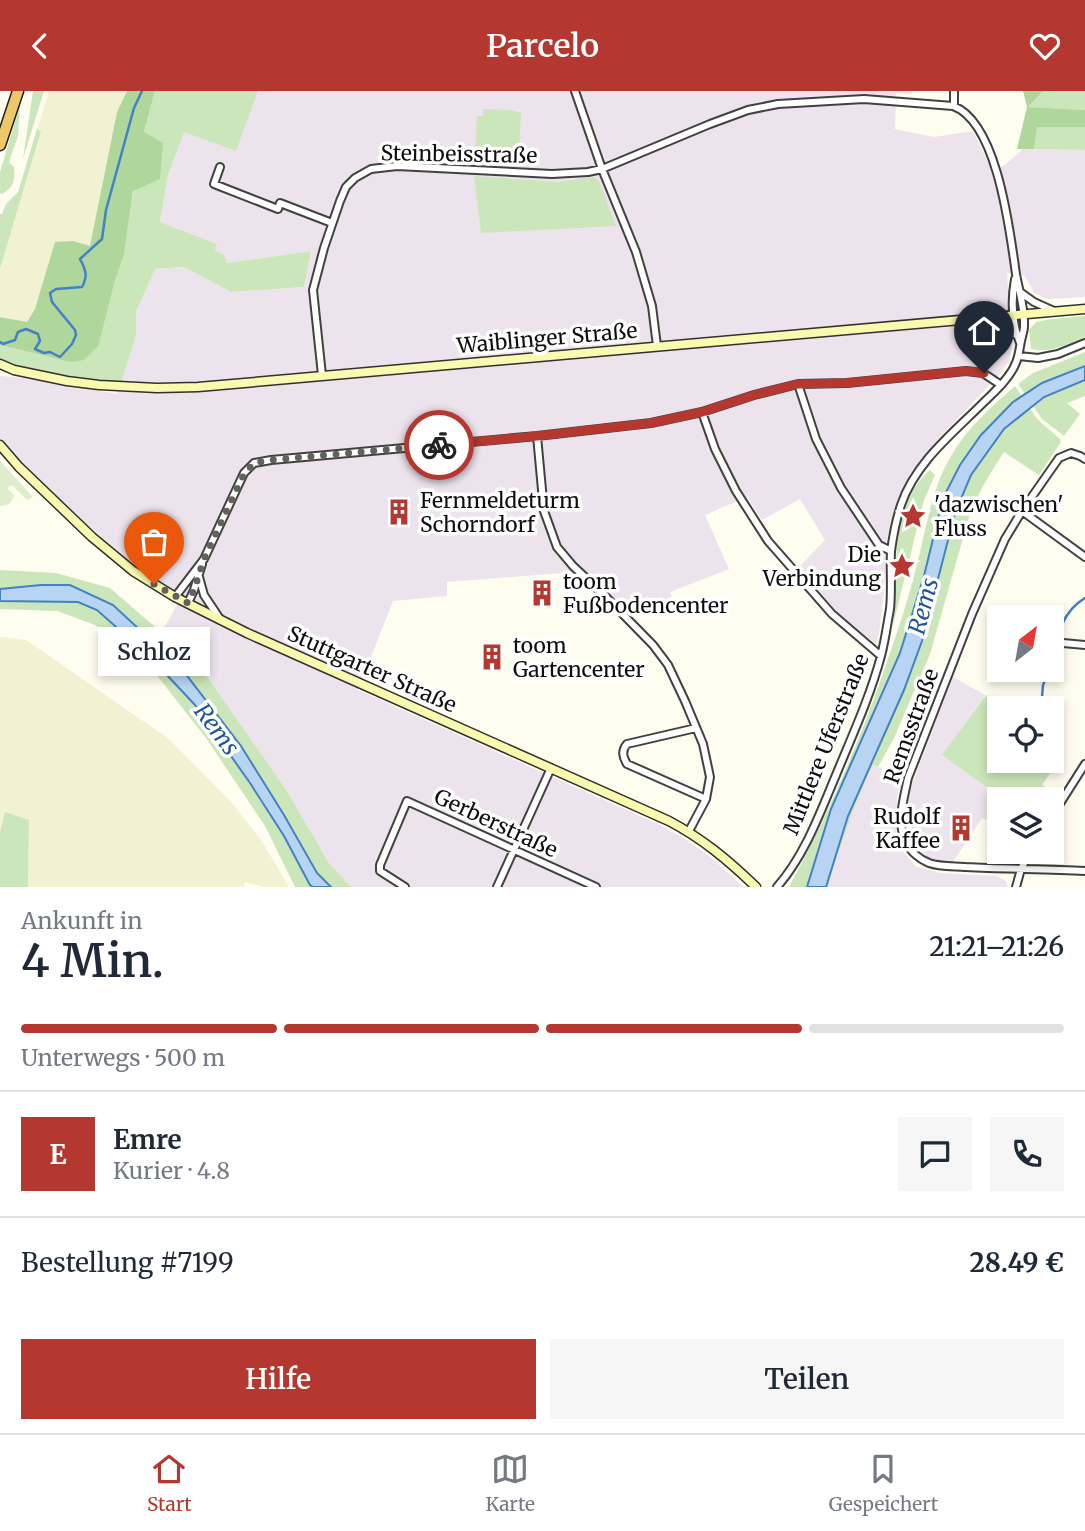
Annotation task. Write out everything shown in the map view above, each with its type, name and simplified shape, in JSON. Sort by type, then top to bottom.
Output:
[{"type":"highway","points":[[0,145],[18,91]]},
{"type":"main road","name":"Waiblinger Straße","points":[[0,364],[14,370],[99,385],[198,387],[1085,309]]},
{"type":"main road","name":"Waiblinger Straße","points":[[0,373],[14,370]]},
{"type":"main road","name":"Stuttgarter Straße","points":[[0,445],[27,475],[92,537],[133,571],[175,597],[221,621],[689,831],[724,856],[756,887]]},
{"type":"street","points":[[575,91],[602,169],[636,252],[650,296],[657,346]]},
{"type":"street","points":[[954,91],[954,106],[961,110],[982,136],[993,160],[1008,213],[1016,275]]},
{"type":"street","name":"Steinbeisstraße","points":[[322,375],[313,290],[332,223],[346,187],[371,169],[397,166],[552,174],[587,172],[602,169],[748,110],[778,104],[864,99],[954,106]]},
{"type":"street","points":[[220,167],[214,184],[278,209],[280,203],[332,223]]},
{"type":"street","name":"Mittlere Uferstraße","points":[[777,887],[799,855],[820,812],[859,719],[881,656],[890,606],[891,551],[895,524],[908,488],[925,462],[1001,385],[1013,370],[1019,356],[1024,314],[1016,275]]},
{"type":"street","name":"Mittlere Uferstraße","points":[[1016,275],[1013,315],[1020,342]]},
{"type":"street","points":[[1020,292],[1034,302],[1055,311]]},
{"type":"street","points":[[980,318],[1015,334],[1020,342]]},
{"type":"street","points":[[1019,356],[1038,358],[1085,344]]},
{"type":"street","points":[[188,603],[204,559],[244,474],[254,463],[651,423],[702,412],[798,384],[847,383],[966,371],[984,373],[1001,385]]},
{"type":"street","points":[[798,384],[816,439],[841,488],[879,545],[891,551]]},
{"type":"street","points":[[702,412],[715,449],[736,491],[768,541],[832,614],[881,656]]},
{"type":"street","points":[[537,436],[544,511],[557,547],[653,645],[668,665],[703,744],[710,776],[706,799],[689,831]]},
{"type":"street","name":"Remsstraße","points":[[1085,459],[1071,453],[1059,458],[1005,539],[986,579],[908,778],[902,825],[904,839],[911,850],[920,859],[932,864],[1085,871]]},
{"type":"street","points":[[1022,512],[1085,557]]},
{"type":"street","points":[[175,597],[204,559]]},
{"type":"street","points":[[198,576],[204,596],[221,621]]},
{"type":"street","points":[[1064,643],[1085,645]]},
{"type":"street","points":[[696,728],[627,744],[623,755],[627,764],[706,799]]},
{"type":"street","points":[[1064,797],[1085,764]]},
{"type":"street","points":[[497,887],[551,768]]},
{"type":"street","name":"Gerberstraße","points":[[405,887],[384,875],[380,871],[380,865],[407,801],[596,887]]},
{"type":"street","points":[[1016,887],[1024,864]]},
{"type":"shaded area","points":[[258,91],[912,91],[912,94],[896,93],[895,129],[934,137],[973,131],[992,171],[1005,165],[1023,149],[1085,150],[1085,297],[1048,299],[1034,293],[1025,276],[1007,273],[1012,348],[1009,361],[911,472],[900,495],[886,542],[884,592],[876,644],[838,613],[799,567],[825,540],[800,499],[762,520],[747,497],[705,515],[729,569],[670,592],[672,597],[624,618],[576,572],[447,582],[447,596],[393,601],[358,690],[660,825],[713,859],[743,887],[351,887],[329,863],[287,791],[204,672],[164,628],[182,596],[133,564],[81,519],[17,458],[0,438],[0,376],[117,394],[136,335],[136,312],[155,269],[184,267],[231,292],[304,287],[311,251],[226,263],[214,251],[217,244],[160,222],[168,175],[184,131],[236,150]]},
{"type":"shaded area","points":[[953,677],[985,695],[943,755],[988,787],[987,819],[982,818],[953,862],[929,858],[910,841],[906,819],[910,790]]},
{"type":"shaded area","points":[[873,765],[903,777],[897,795],[897,840],[915,866],[940,873],[996,876],[1006,881],[1008,887],[828,887],[849,818]]},
{"type":"green space","points":[[33,91],[44,91],[23,159]]},
{"type":"green space","points":[[49,91],[127,91],[117,112],[90,247],[73,241],[27,323],[0,316],[0,269],[41,131],[37,129]]},
{"type":"green space","points":[[127,91],[155,91],[144,132],[163,143],[160,179],[133,191],[124,255],[98,346],[84,360],[70,362],[0,345],[0,317],[27,322],[35,309],[55,242],[73,241],[90,246],[117,112]]},
{"type":"green space","points":[[155,91],[258,91],[236,151],[184,132],[168,175],[160,222],[217,244],[215,251],[224,255],[227,263],[311,251],[304,287],[231,292],[184,267],[155,269],[136,312],[136,335],[121,383],[75,378],[0,362],[0,345],[70,362],[114,284],[124,255],[144,132]]},
{"type":"green space","points":[[1023,91],[1043,91],[1028,107],[1085,110],[1085,127],[1037,127],[1034,149],[1017,149],[1027,107]]},
{"type":"green space","points":[[1043,91],[1085,91],[1085,110],[1027,107]]},
{"type":"green space","points":[[20,105],[18,136],[9,162],[14,167],[14,180],[2,194],[0,172]]},
{"type":"green space","points":[[483,109],[521,112],[518,165],[478,164],[475,161],[477,116],[483,116]]},
{"type":"green space","points":[[1036,127],[1085,127],[1085,150],[1034,149]]},
{"type":"green space","points":[[37,129],[41,131],[0,269],[0,214],[18,192]]},
{"type":"green space","points":[[474,176],[558,182],[594,177],[599,181],[616,226],[481,233]]},
{"type":"green space","points":[[1085,316],[1085,337],[1052,349],[1031,349],[1029,330],[1036,322]]},
{"type":"green space","points":[[1085,352],[1085,396],[1067,403],[1080,414],[1064,436],[1042,419],[1018,384],[1033,373]]},
{"type":"green space","points":[[1015,386],[1037,419],[1061,442],[1039,475],[1004,452],[994,468],[969,517],[930,654],[894,738],[878,767],[873,765],[866,780],[828,887],[789,887],[834,796],[873,702],[905,606],[932,503],[945,467],[972,427]]},
{"type":"green space","points":[[0,461],[33,497],[27,500],[12,485],[7,488],[14,495],[12,500],[7,505],[0,506]]},
{"type":"green space","points":[[930,470],[935,475],[924,500],[893,625],[901,522],[916,485]]},
{"type":"green space","points":[[0,570],[56,573],[110,588],[161,632],[164,628],[204,672],[287,791],[329,863],[351,887],[295,887],[265,826],[206,738],[155,673],[95,625],[57,611],[0,609]]},
{"type":"green space","points":[[0,637],[26,640],[169,739],[231,802],[261,840],[289,887],[264,887],[245,882],[244,887],[28,887],[29,820],[5,813],[0,832]]},
{"type":"green space","points":[[986,695],[987,773],[1050,773],[1042,785],[1045,787],[987,787],[942,755]]},
{"type":"green space","points":[[5,812],[29,820],[28,887],[0,887],[0,832]]},
{"type":"water","name":"Rems","points":[[1085,366],[1085,380],[1044,397],[1004,429],[971,475],[955,513],[922,641],[904,690],[848,816],[826,887],[807,887],[831,809],[900,653],[924,576],[943,498],[960,465],[981,435],[1013,402],[1042,383]]},
{"type":"water","name":"Rems","points":[[70,585],[113,605],[181,668],[241,746],[317,873],[331,887],[310,885],[284,836],[195,705],[150,657],[97,610],[78,602],[0,601],[0,589]]},
{"type":"waterway","points":[[0,342],[3,344],[15,340],[18,332],[26,329],[38,334],[40,341],[35,349],[44,353],[50,352],[60,357],[72,344],[75,330],[52,302],[50,293],[56,289],[82,287],[84,283],[86,273],[80,259],[102,239],[106,210],[134,108],[142,91]]},
{"type":"waterway","points":[[1064,620],[1070,610],[1085,598]]},
{"type":"waterway","points":[[1042,696],[1044,683]]},
{"type":"way so far","points":[[154,584],[188,603],[204,559],[244,474],[254,463],[439,445]]},
{"type":"place","name":"Fernmeldeturm Schorndorf","points":[[399,512]]},
{"type":"place","name":"'dazwischen' Fluss","points":[[913,516]]},
{"type":"place","name":"Die Verbindung","points":[[902,566]]},
{"type":"place","name":"Schloz","points":[[154,584]]},
{"type":"place","name":"toom Fußbodencenter","points":[[542,593]]},
{"type":"place","name":"toom Gartencenter","points":[[492,657]]},
{"type":"place","name":"Rudolf Kaffee","points":[[961,828]]},
{"type":"route","points":[[439,445],[651,423],[702,412],[798,384],[847,383],[966,371],[984,373]]}]
